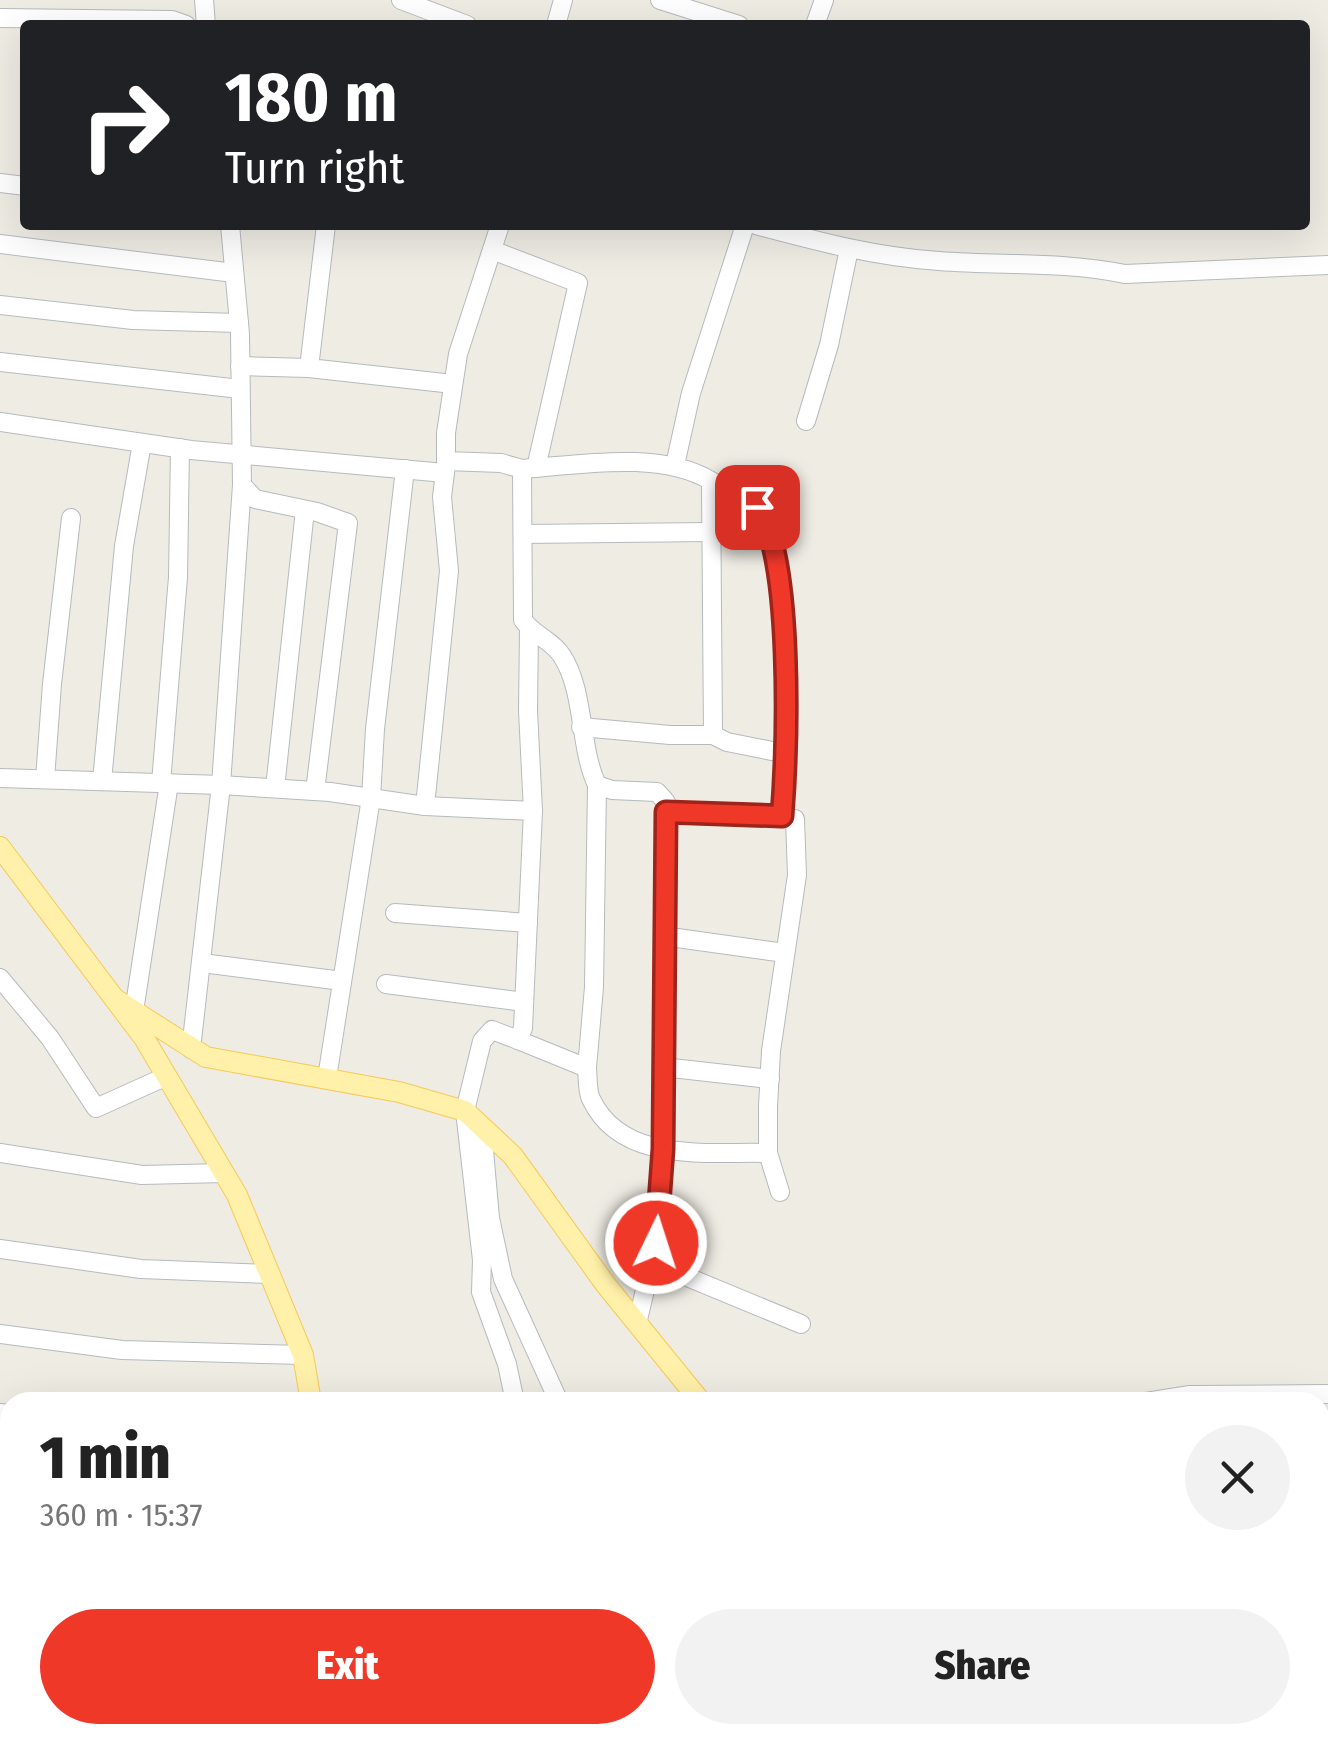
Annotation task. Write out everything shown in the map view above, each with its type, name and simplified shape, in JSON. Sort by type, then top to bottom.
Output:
[{"type":"main road","points":[[0,847],[144,1038],[237,1194],[303,1355],[309,1392]]},
{"type":"main road","points":[[115,999],[206,1056],[399,1092],[465,1111],[514,1156],[692,1392]]},
{"type":"street","points":[[402,0],[454,20]]},
{"type":"street","points":[[660,0],[723,20]]},
{"type":"street","points":[[0,18],[41,8],[172,20]]},
{"type":"street","points":[[191,1048],[221,785],[242,485],[240,366],[230,230]]},
{"type":"street","points":[[308,368],[325,230]]},
{"type":"street","points":[[425,806],[449,572],[442,498],[446,433],[458,354],[498,230]]},
{"type":"street","points":[[675,465],[691,393],[743,230]]},
{"type":"street","points":[[775,230],[849,249],[938,261],[1028,262],[1124,274],[1328,265]]},
{"type":"street","points":[[0,244],[234,273]]},
{"type":"street","points":[[806,420],[829,345],[849,249]]},
{"type":"street","points":[[492,250],[578,284],[529,468],[523,620],[563,657],[572,678],[596,786],[594,988],[587,1068],[590,1097],[621,1134],[641,1145],[768,1153]]},
{"type":"street","points":[[0,305],[133,320],[238,323]]},
{"type":"street","points":[[0,362],[240,389]]},
{"type":"street","points":[[240,366],[308,368],[454,384]]},
{"type":"street","points":[[0,422],[180,448],[405,469],[501,463],[529,468],[606,463],[675,465],[711,481],[757,507],[768,522],[783,613],[787,754],[782,816]]},
{"type":"street","points":[[102,781],[124,546],[142,443]]},
{"type":"street","points":[[134,1011],[165,783],[178,577],[180,448]]},
{"type":"street","points":[[327,1078],[370,798],[405,469]]},
{"type":"street","points":[[711,481],[713,735]]},
{"type":"street","points":[[242,485],[256,499],[348,523],[315,791]]},
{"type":"street","points":[[275,788],[305,510]]},
{"type":"street","points":[[45,779],[70,518]]},
{"type":"street","points":[[524,534],[712,532]]},
{"type":"street","points":[[518,1040],[523,1028],[534,811],[528,711],[529,629]]},
{"type":"street","points":[[581,726],[713,735],[727,742],[787,754]]},
{"type":"street","points":[[0,778],[275,788],[425,806],[534,811]]},
{"type":"street","points":[[596,786],[657,792],[666,802],[663,1149],[656,1243],[637,1324]]},
{"type":"street","points":[[666,812],[795,819],[797,875],[770,1079],[768,1153],[780,1192]]},
{"type":"street","points":[[394,913],[528,924]]},
{"type":"street","points":[[663,936],[785,954]]},
{"type":"street","points":[[202,962],[342,981]]},
{"type":"street","points":[[0,978],[50,1038],[96,1108],[167,1076]]},
{"type":"street","points":[[386,984],[524,1002]]},
{"type":"street","points":[[513,1392],[481,1292],[482,1260],[465,1111],[482,1041],[492,1030],[587,1068]]},
{"type":"street","points":[[663,1067],[770,1079]]},
{"type":"street","points":[[482,1128],[490,1218],[503,1279],[555,1392]]},
{"type":"street","points":[[0,1154],[142,1175],[224,1173]]},
{"type":"street","points":[[0,1249],[141,1269],[269,1274]]},
{"type":"street","points":[[652,1262],[801,1324]]},
{"type":"street","points":[[0,1334],[122,1350],[303,1355]]},
{"type":"route","points":[[656,1243],[663,1149],[666,812],[782,816],[787,754],[783,613],[768,522],[757,507]]}]
